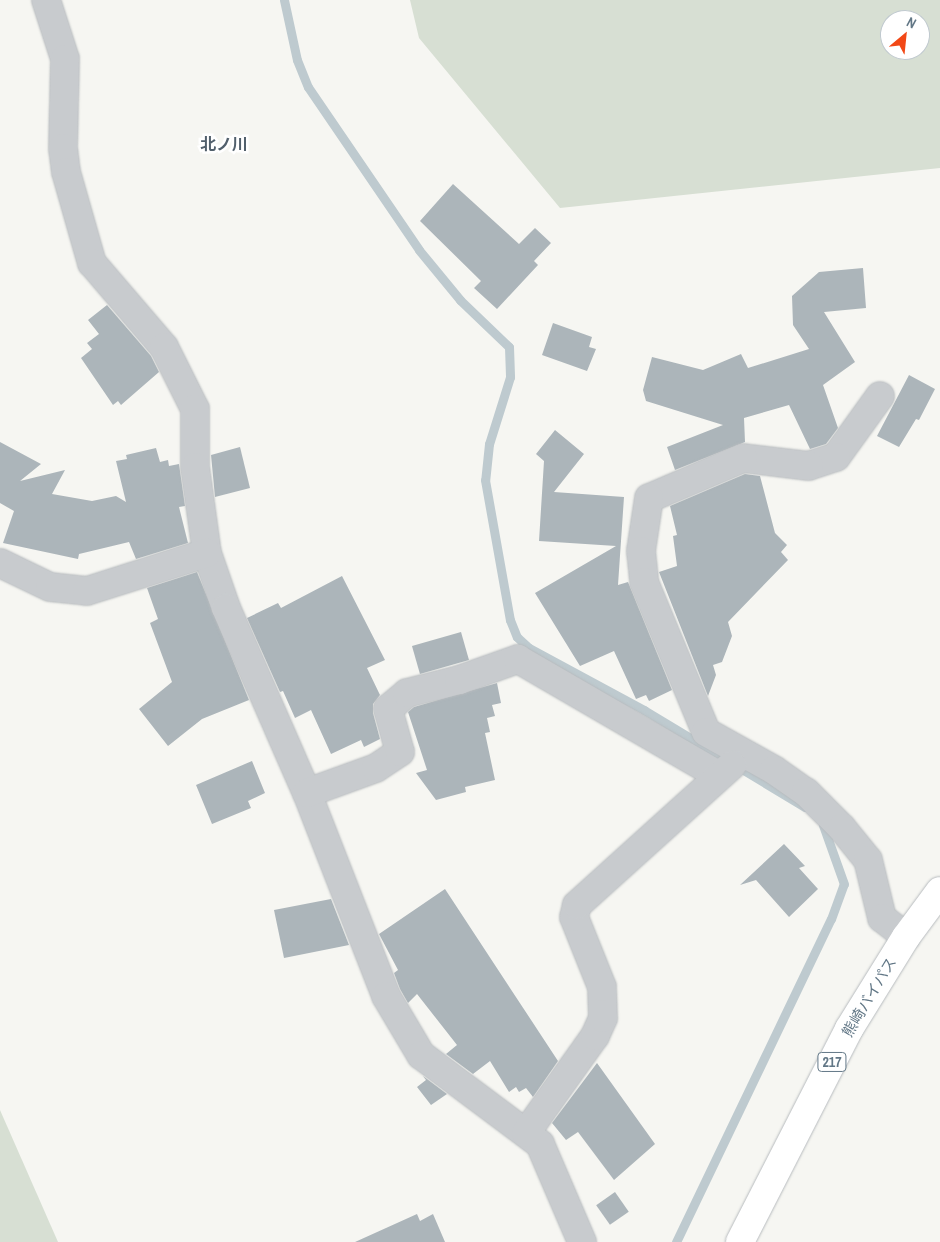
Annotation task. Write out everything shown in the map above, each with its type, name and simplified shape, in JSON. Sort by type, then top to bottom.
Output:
[{"type":"highway","name":"熊崎バイパス","points":[[740,1242],[849,1029],[906,937],[940,891]]},
{"type":"street","points":[[46,0],[65,59],[63,148],[76,209],[92,263],[164,347],[195,409],[195,467],[207,553],[226,608],[307,793],[386,996],[421,1055],[540,1144],[582,1242]]},
{"type":"street","points":[[880,396],[836,457],[809,466],[743,458],[649,498],[641,551],[644,582],[706,732],[747,753],[806,792],[842,828],[868,860],[882,918],[906,937]]},
{"type":"street","points":[[0,563],[50,587],[87,591],[207,553]]},
{"type":"street","points":[[307,793],[376,768],[400,752],[388,709],[407,694],[459,680],[518,659],[718,775]]},
{"type":"street","points":[[526,1133],[595,1036],[603,1018],[602,987],[574,917],[577,904],[718,775],[747,753]]},
{"type":"shaded area","points":[[410,0],[940,0],[940,168],[560,208],[419,38]]},
{"type":"shaded area","points":[[0,1110],[58,1242],[0,1242]]},
{"type":"building","points":[[453,184],[519,244],[535,228],[551,243],[534,261],[538,265],[497,309],[474,288],[481,281],[420,221]]},
{"type":"building","points":[[863,268],[866,308],[824,312],[855,362],[823,385],[838,428],[826,444],[810,449],[789,405],[744,418],[745,442],[675,470],[667,447],[723,425],[646,401],[643,390],[652,357],[703,370],[741,354],[748,368],[809,349],[793,325],[792,296],[819,272]]},
{"type":"building","points":[[107,305],[151,356],[159,372],[121,405],[118,401],[113,405],[81,358],[92,349],[87,343],[99,334],[88,320]]},
{"type":"building","points":[[553,323],[592,337],[589,347],[596,349],[587,371],[542,355]]},
{"type":"building","points":[[909,375],[935,389],[919,420],[916,419],[899,447],[877,436]]},
{"type":"building","points":[[555,430],[584,454],[554,492],[624,497],[618,585],[628,582],[672,690],[649,701],[646,695],[636,699],[614,651],[580,666],[535,593],[616,546],[539,541],[544,461],[536,454]]},
{"type":"building","points":[[0,442],[41,464],[20,481],[65,470],[52,494],[92,501],[116,496],[126,502],[116,461],[127,459],[126,455],[156,448],[160,462],[168,460],[169,466],[179,464],[185,506],[179,507],[188,543],[136,559],[129,542],[79,554],[78,559],[3,543],[14,511],[0,503]]},
{"type":"building","points":[[240,447],[250,488],[215,497],[211,455]]},
{"type":"building","points":[[745,474],[760,476],[775,533],[787,545],[781,552],[788,560],[728,622],[732,636],[722,662],[713,665],[716,675],[708,696],[659,572],[677,566],[673,536],[677,535],[670,506]]},
{"type":"building","points":[[197,572],[249,700],[202,719],[168,746],[139,709],[172,682],[150,623],[158,619],[147,588]]},
{"type":"building","points":[[342,576],[385,660],[367,668],[380,695],[373,704],[373,713],[380,739],[364,747],[361,740],[331,754],[311,710],[295,718],[283,691],[280,692],[247,618],[278,603],[281,608]]},
{"type":"building","points":[[461,632],[469,660],[420,674],[412,646]]},
{"type":"building","points":[[497,683],[501,703],[492,705],[495,716],[487,718],[490,732],[485,733],[495,780],[465,787],[466,792],[436,800],[416,773],[427,770],[408,712],[414,707]]},
{"type":"building","points":[[252,761],[265,793],[248,801],[251,808],[212,824],[196,785]]},
{"type":"building","points":[[784,844],[805,866],[799,868],[818,889],[789,917],[756,880],[740,885]]},
{"type":"building","points":[[445,889],[558,1061],[533,1097],[526,1088],[519,1092],[516,1087],[509,1092],[490,1061],[473,1074],[446,1054],[457,1045],[417,994],[408,1003],[400,989],[394,973],[398,970],[379,934]]},
{"type":"building","points":[[331,899],[349,945],[284,958],[274,910]]},
{"type":"building","points":[[597,1063],[655,1144],[614,1180],[578,1132],[566,1140],[552,1123]]},
{"type":"building","points":[[423,1076],[447,1094],[431,1105],[417,1087],[426,1080]]},
{"type":"building","points":[[615,1192],[629,1212],[610,1225],[596,1205]]},
{"type":"building","points":[[417,1214],[420,1221],[433,1214],[445,1242],[355,1242]]},
{"type":"waterway","points":[[284,0],[297,60],[308,87],[419,250],[460,300],[509,347],[510,377],[489,444],[485,480],[510,620],[517,637],[529,648],[644,710],[805,807]]},
{"type":"waterway","points":[[676,1242],[831,919],[844,884],[823,825]]},
{"type":"district","name":"北ノ川","points":[[224,144]]}]
